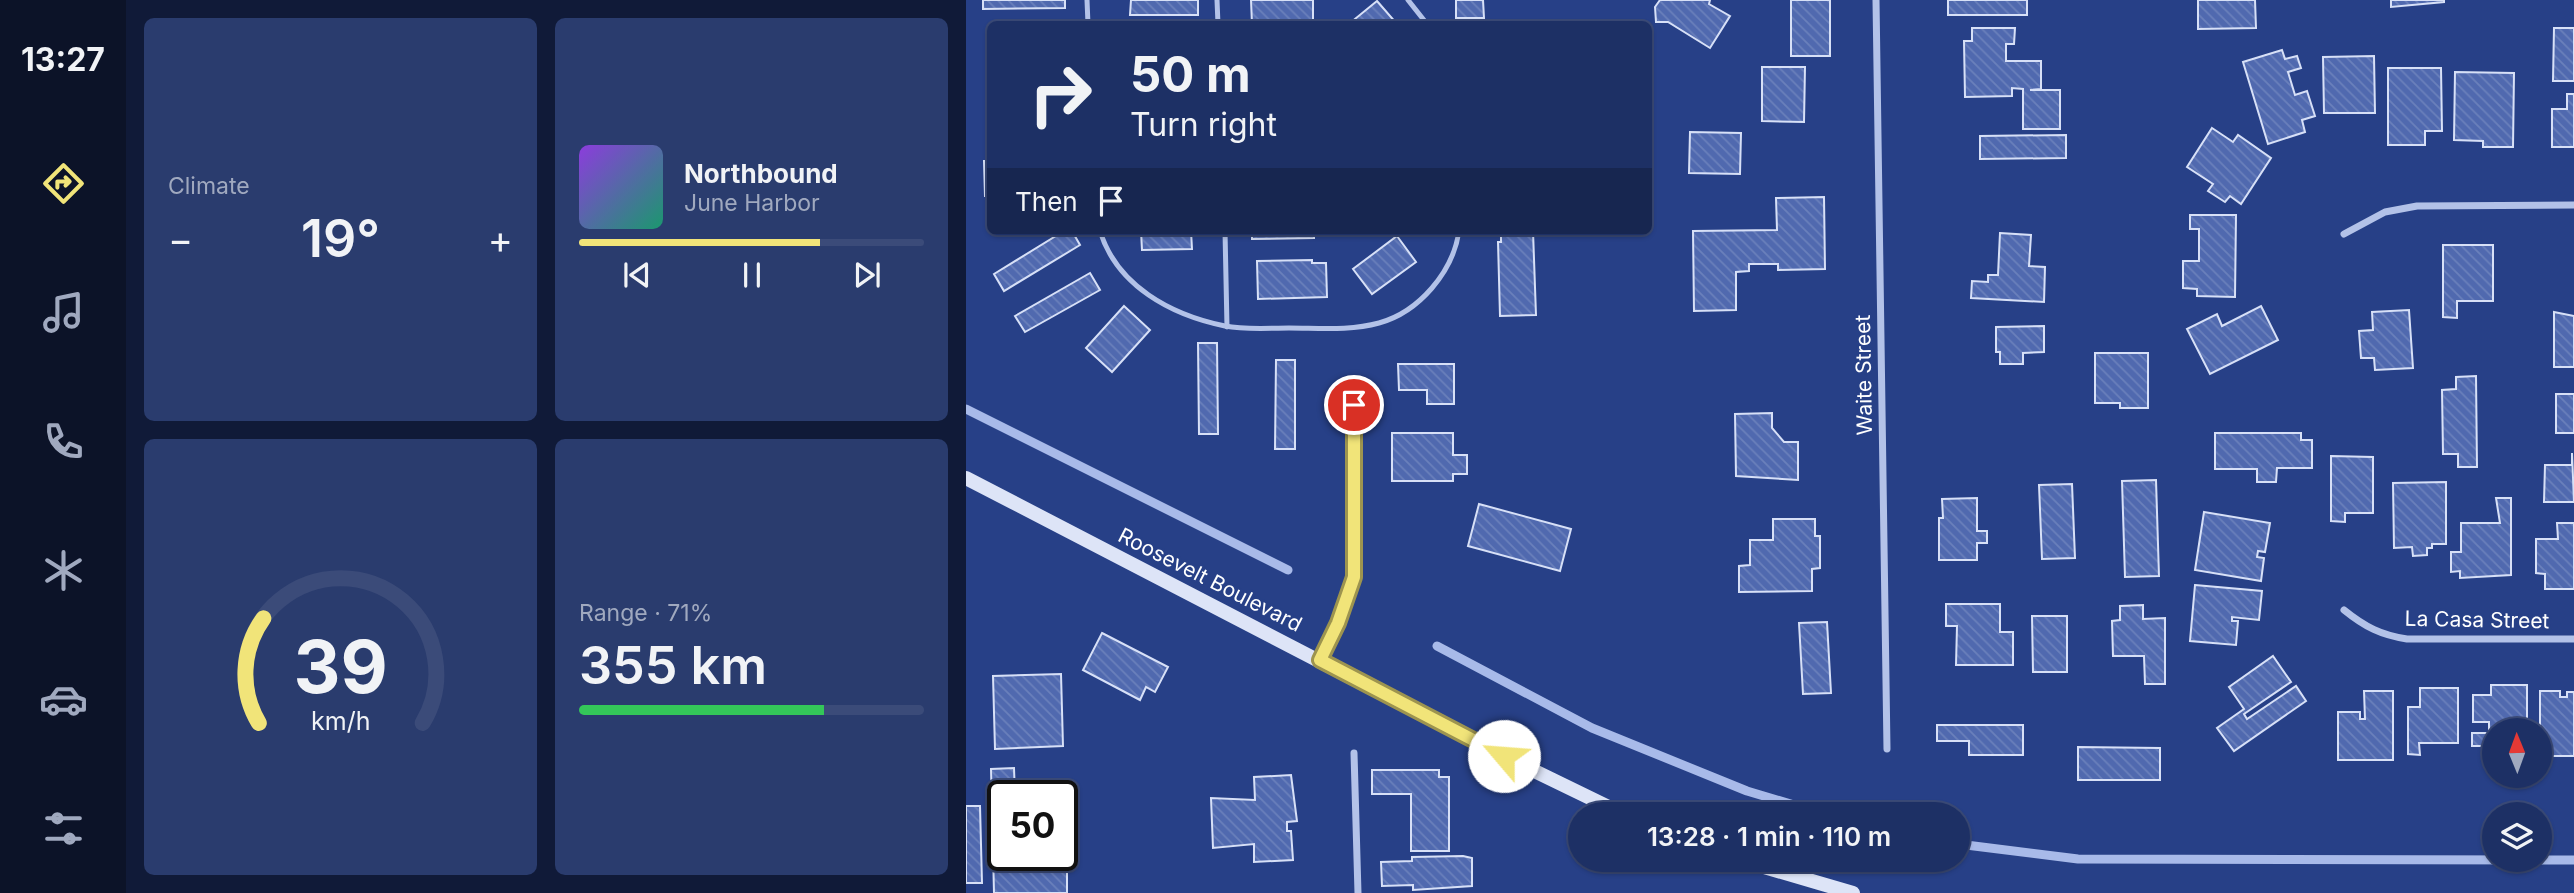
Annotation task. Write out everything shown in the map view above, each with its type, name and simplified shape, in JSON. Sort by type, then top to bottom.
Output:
[{"type":"main road","name":"Roosevelt Boulevard","points":[[966,478],[1481,745],[1598,802]]},
{"type":"main road","points":[[1781,872],[1853,893]]},
{"type":"street","name":"Waite Street","points":[[1876,0],[1887,748]]},
{"type":"street","points":[[2344,234],[2385,212],[2417,206],[2574,205]]},
{"type":"street","name":"La Casa Street","points":[[2344,610],[2364,626],[2385,635],[2407,639],[2574,639]]},
{"type":"street","points":[[1354,753],[1358,893]]},
{"type":"lane","points":[[1087,0],[1088,21]]},
{"type":"lane","points":[[1217,0],[1218,21]]},
{"type":"lane","points":[[1408,0],[1425,21]]},
{"type":"lane","points":[[1102,235],[1116,263],[1140,290],[1182,313],[1227,327],[1343,329],[1381,323],[1414,305],[1441,279],[1457,243],[1458,235]]},
{"type":"lane","points":[[1224,235],[1227,327]]},
{"type":"lane","points":[[1320,660],[1338,623],[1354,577],[1354,405]]},
{"type":"building","points":[[983,0],[1065,0],[1065,8],[983,9]]},
{"type":"building","points":[[1131,0],[1198,0],[1198,15],[1130,15]]},
{"type":"building","points":[[1251,0],[1313,0],[1313,21],[1252,21]]},
{"type":"building","points":[[1456,0],[1483,0],[1484,18],[1456,18]]},
{"type":"building","points":[[1660,0],[1710,0],[1709,4],[1730,16],[1710,48],[1668,22],[1656,22],[1655,7]]},
{"type":"building","points":[[1791,0],[1830,0],[1830,56],[1791,56]]},
{"type":"building","points":[[1948,0],[2027,0],[2027,15],[1948,15]]},
{"type":"building","points":[[2198,0],[2255,0],[2256,28],[2198,29]]},
{"type":"building","points":[[2391,0],[2444,0],[2444,2],[2391,7]]},
{"type":"building","points":[[1377,1],[1394,21],[1352,21]]},
{"type":"building","points":[[1972,28],[2015,28],[2014,44],[2006,44],[2006,61],[2041,61],[2041,89],[2030,90],[2060,90],[2060,129],[2023,129],[2023,89],[2012,88],[2012,96],[1965,97],[1964,41],[1972,41]]},
{"type":"building","points":[[2554,28],[2574,28],[2574,81],[2553,81]]},
{"type":"building","points":[[2282,50],[2285,59],[2297,56],[2301,68],[2288,72],[2295,95],[2307,91],[2315,116],[2302,120],[2305,132],[2268,144],[2243,62]]},
{"type":"building","points":[[2374,56],[2375,113],[2324,113],[2323,57]]},
{"type":"building","points":[[1762,67],[1805,67],[1804,122],[1762,121]]},
{"type":"building","points":[[2388,68],[2441,68],[2442,131],[2425,131],[2425,145],[2388,145]]},
{"type":"building","points":[[2455,72],[2514,73],[2513,147],[2483,147],[2483,141],[2454,140]]},
{"type":"building","points":[[2567,94],[2574,94],[2574,147],[2552,147],[2552,109],[2567,109]]},
{"type":"building","points":[[2212,128],[2233,142],[2238,135],[2271,158],[2241,204],[2230,196],[2225,202],[2208,191],[2213,184],[2187,167]]},
{"type":"building","points":[[1690,132],[1741,133],[1740,174],[1689,173]]},
{"type":"building","points":[[2066,135],[2066,158],[1980,159],[1980,136]]},
{"type":"building","points":[[984,161],[987,161],[987,196]]},
{"type":"building","points":[[1824,197],[1825,269],[1778,270],[1778,264],[1749,264],[1749,271],[1736,272],[1736,310],[1694,311],[1693,231],[1777,230],[1776,198]]},
{"type":"building","points":[[2190,215],[2236,215],[2235,297],[2197,296],[2197,289],[2183,288],[2183,261],[2199,261],[2199,229],[2190,229]]},
{"type":"building","points":[[2000,233],[2031,235],[2029,266],[2045,267],[2044,302],[1971,298],[1972,281],[1988,282],[1988,275],[1998,275]]},
{"type":"building","points":[[1057,235],[1074,235],[1080,245],[1004,291],[994,274]]},
{"type":"building","points":[[1141,235],[1191,235],[1192,249],[1142,250]]},
{"type":"building","points":[[1252,235],[1314,235],[1314,238],[1252,239]]},
{"type":"building","points":[[1501,235],[1533,235],[1536,315],[1500,316],[1498,242],[1501,242]]},
{"type":"building","points":[[1397,236],[1416,262],[1372,294],[1353,269]]},
{"type":"building","points":[[2443,245],[2493,245],[2493,301],[2457,301],[2457,318],[2443,317]]},
{"type":"building","points":[[1312,260],[1312,263],[1326,263],[1327,297],[1258,299],[1257,261]]},
{"type":"building","points":[[1090,273],[1100,290],[1025,332],[1015,316]]},
{"type":"building","points":[[1124,306],[1150,330],[1112,372],[1086,348]]},
{"type":"building","points":[[2261,306],[2278,340],[2210,374],[2187,329],[2217,314],[2222,326]]},
{"type":"building","points":[[2409,310],[2413,368],[2375,370],[2374,358],[2361,358],[2359,331],[2373,330],[2372,312]]},
{"type":"building","points":[[2554,312],[2574,316],[2574,367],[2554,367]]},
{"type":"building","points":[[2044,326],[2044,352],[2023,353],[2023,364],[2000,364],[2000,352],[1996,352],[1996,327]]},
{"type":"building","points":[[1198,343],[1217,343],[1218,434],[1199,434]]},
{"type":"building","points":[[2095,353],[2148,353],[2148,408],[2120,408],[2120,403],[2095,403]]},
{"type":"building","points":[[1276,360],[1295,360],[1295,449],[1275,449]]},
{"type":"building","points":[[1398,364],[1454,364],[1454,404],[1427,404],[1427,390],[1399,390]]},
{"type":"building","points":[[2476,376],[2477,467],[2458,467],[2458,454],[2443,454],[2442,390],[2456,389],[2456,377]]},
{"type":"building","points":[[2556,394],[2574,394],[2574,433],[2556,433]]},
{"type":"building","points":[[1772,413],[1772,428],[1784,442],[1798,442],[1798,480],[1736,476],[1735,414]]},
{"type":"building","points":[[1392,433],[1453,433],[1453,455],[1467,455],[1467,474],[1453,474],[1453,481],[1392,481]]},
{"type":"building","points":[[2215,433],[2301,433],[2301,440],[2312,440],[2312,468],[2277,468],[2276,482],[2257,482],[2257,469],[2215,469]]},
{"type":"building","points":[[2572,453],[2574,502],[2544,502],[2545,465],[2572,465]]},
{"type":"building","points":[[2331,456],[2373,457],[2373,513],[2345,513],[2345,522],[2331,521]]},
{"type":"building","points":[[2156,480],[2159,576],[2125,577],[2122,481]]},
{"type":"building","points":[[2446,482],[2446,544],[2432,544],[2432,548],[2427,548],[2427,555],[2413,556],[2412,547],[2394,548],[2393,483]]},
{"type":"building","points":[[2072,484],[2075,558],[2042,559],[2039,485]]},
{"type":"building","points":[[1977,498],[1977,531],[1987,531],[1987,543],[1977,543],[1977,560],[1939,560],[1942,499]]},
{"type":"building","points":[[2496,498],[2511,498],[2511,575],[2460,578],[2460,571],[2451,572],[2451,552],[2461,552],[2461,523],[2500,523]]},
{"type":"building","points":[[1479,504],[1571,529],[1560,571],[1468,546]]},
{"type":"building","points":[[2204,512],[2270,523],[2265,552],[2258,551],[2257,557],[2264,558],[2261,581],[2195,570]]},
{"type":"building","points":[[1773,519],[1815,519],[1815,536],[1820,536],[1820,568],[1812,569],[1812,591],[1739,592],[1739,566],[1750,565],[1750,540],[1773,540]]},
{"type":"building","points":[[2557,523],[2574,523],[2574,589],[2545,589],[2545,574],[2536,573],[2536,539],[2558,539]]},
{"type":"building","points":[[2195,585],[2262,591],[2259,620],[2232,617],[2232,621],[2238,621],[2236,645],[2190,641]]},
{"type":"building","points":[[1946,604],[2000,604],[2000,632],[2013,632],[2013,665],[1956,665],[1957,626],[1946,626]]},
{"type":"building","points":[[2143,605],[2143,619],[2165,618],[2165,684],[2145,684],[2144,656],[2113,656],[2112,621],[2120,620],[2120,606]]},
{"type":"building","points":[[2032,616],[2067,616],[2067,672],[2033,672]]},
{"type":"building","points":[[1827,622],[1831,693],[1803,694],[1799,623]]},
{"type":"building","points":[[1102,633],[1168,667],[1155,692],[1146,687],[1140,700],[1083,670]]},
{"type":"building","points":[[2273,656],[2291,682],[2244,714],[2247,719],[2296,686],[2306,701],[2234,751],[2217,728],[2244,709],[2229,687]]},
{"type":"building","points":[[1061,674],[1063,746],[995,749],[993,676]]},
{"type":"building","points":[[2491,685],[2527,685],[2527,718],[2482,718],[2482,722],[2473,722],[2473,695],[2491,695]]},
{"type":"building","points":[[2420,688],[2458,688],[2458,743],[2419,743],[2420,755],[2408,754],[2408,707],[2420,707]]},
{"type":"building","points":[[2364,691],[2393,691],[2393,760],[2338,760],[2338,712],[2360,712],[2360,719],[2365,719]]},
{"type":"building","points":[[2540,691],[2560,691],[2560,697],[2567,697],[2567,692],[2574,692],[2574,756],[2552,756],[2552,718],[2540,718]]},
{"type":"building","points":[[1937,725],[2023,725],[2023,755],[1969,755],[1969,741],[1937,741]]},
{"type":"building","points":[[2472,733],[2482,733],[2482,746],[2472,746]]},
{"type":"building","points":[[2078,747],[2160,748],[2160,780],[2078,780]]},
{"type":"building","points":[[1014,768],[1014,780],[991,780],[991,769]]},
{"type":"building","points":[[1372,770],[1439,770],[1439,777],[1449,777],[1449,851],[1411,851],[1411,794],[1372,794]]},
{"type":"building","points":[[1291,775],[1297,821],[1287,822],[1287,831],[1291,831],[1293,860],[1254,862],[1254,844],[1213,848],[1211,798],[1255,800],[1254,777]]},
{"type":"building","points":[[966,806],[980,806],[982,883],[966,883]]},
{"type":"building","points":[[1412,857],[1472,858],[1472,886],[1413,890],[1413,885],[1382,886],[1381,862],[1412,861]]},
{"type":"building","points":[[993,871],[1067,872],[1067,893],[994,893]]},
{"type":"waterway","points":[[966,409],[1288,570]]},
{"type":"waterway","points":[[1437,646],[1592,728],[1747,791],[1784,802]]},
{"type":"waterway","points":[[1970,846],[2078,859],[2574,860]]},
{"type":"route","points":[[1354,405],[1354,577],[1350,595],[1320,660],[1504,756]]}]
